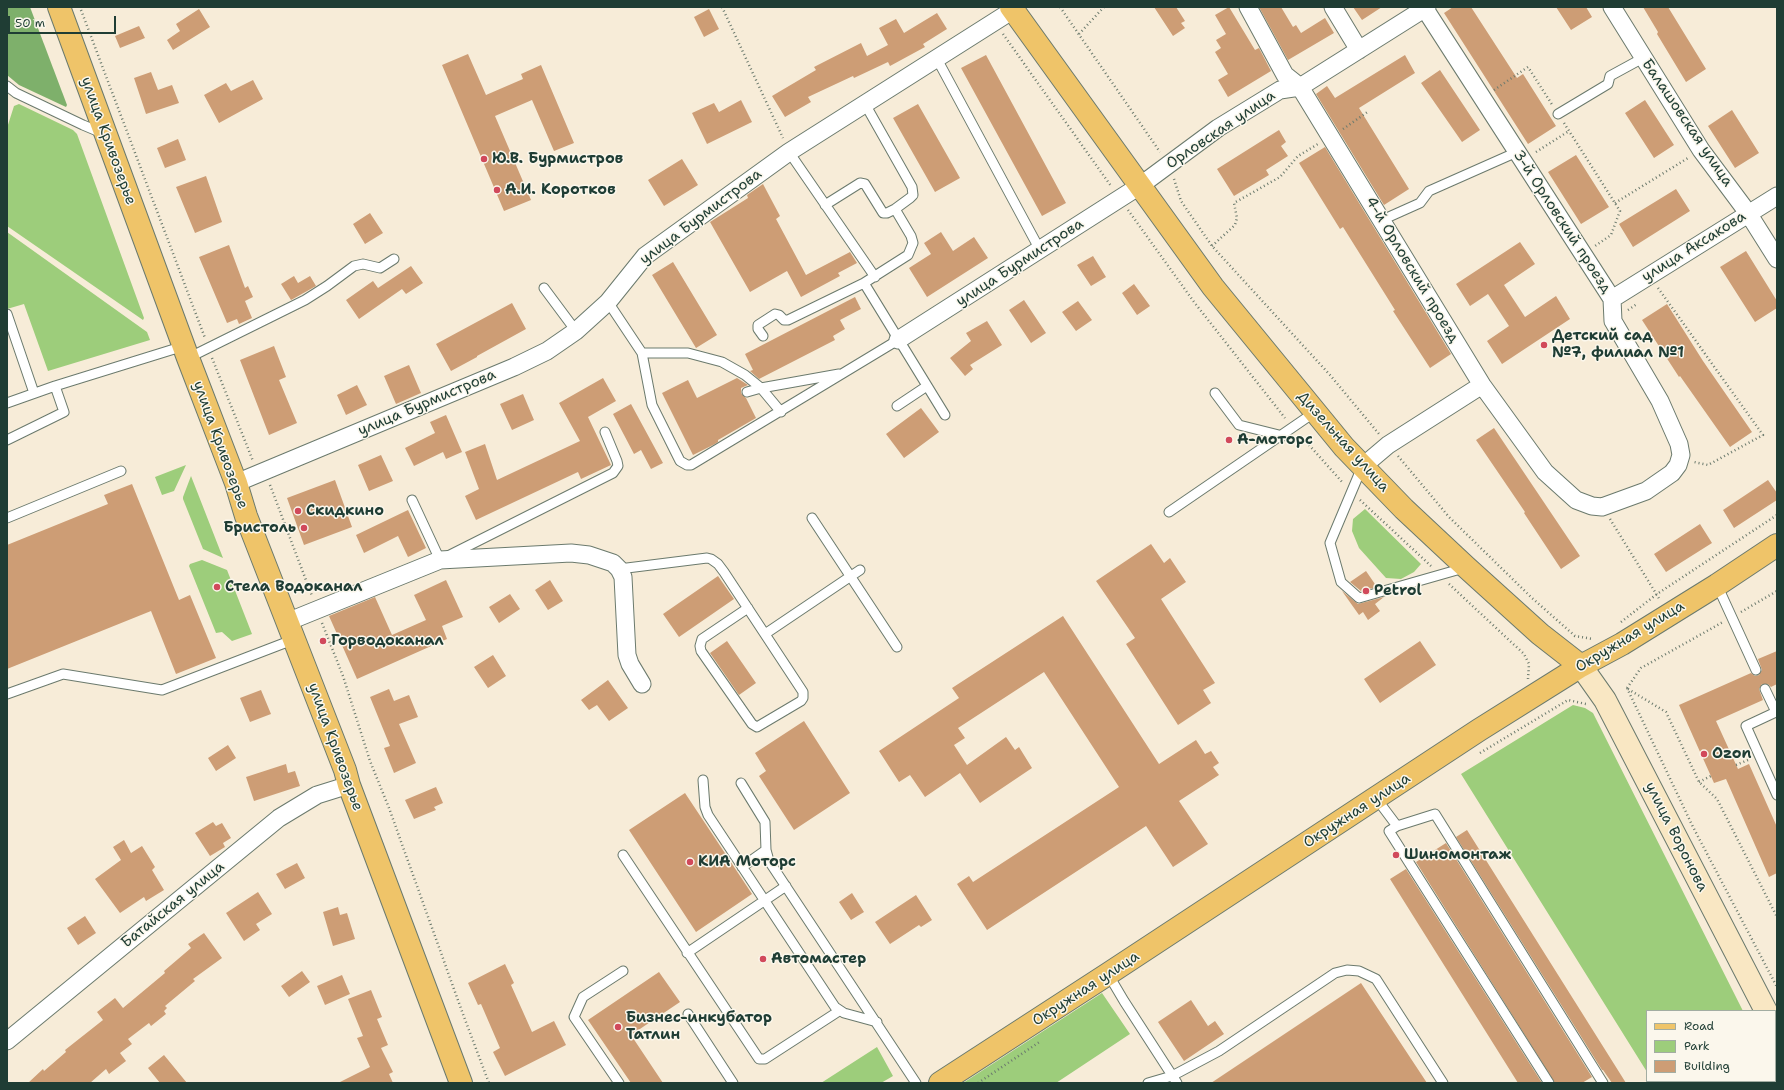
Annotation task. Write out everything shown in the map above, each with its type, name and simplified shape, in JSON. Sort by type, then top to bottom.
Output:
[{"type":"main road","name":"улица Кривозерье","points":[[59,7],[186,352],[236,483],[246,516],[345,770],[349,785],[461,1083]]},
{"type":"main road","name":"Дизельная улица","points":[[1012,8],[1141,185],[1212,287],[1362,467],[1466,567],[1540,634],[1581,666]]},
{"type":"main road","name":"Окружная улица","points":[[940,1083],[1479,730],[1581,666],[1622,644],[1717,585],[1777,545]]},
{"type":"main road","name":"улица Воронова","points":[[1581,666],[1605,700],[1765,1010]]},
{"type":"street","name":"4-й Орловский проезд","points":[[1248,7],[1285,75],[1300,86],[1482,385],[1545,472],[1576,500],[1592,506],[1602,507]]},
{"type":"street","points":[[1332,7],[1359,50]]},
{"type":"street","name":"Балашовская улица","points":[[1612,7],[1701,150],[1748,213],[1777,259]]},
{"type":"street","name":"улица Бурмистрова","points":[[236,483],[264,479],[547,351],[576,331],[608,302],[645,256],[789,152],[937,59],[1012,8]]},
{"type":"street","name":"Орловская улица","points":[[1141,185],[1218,128],[1280,90],[1300,86],[1426,8]]},
{"type":"street","name":"3-й Орловский проезд","points":[[1426,8],[1612,300],[1613,321],[1660,401],[1680,450]]},
{"type":"street","name":"улица Бурмистрова","points":[[898,340],[1141,185]]},
{"type":"street","name":"улица Аксакова","points":[[1612,300],[1777,196]]},
{"type":"street","points":[[1362,467],[1388,445],[1482,385]]},
{"type":"street","points":[[1602,507],[1646,491],[1672,473],[1678,464],[1680,450]]},
{"type":"street","points":[[291,631],[317,610],[440,560],[571,553],[605,560],[613,563],[619,569],[623,577],[627,655],[630,664],[642,684]]},
{"type":"street","name":"Батайская улица","points":[[7,1041],[279,818],[317,795],[349,785]]},
{"type":"lane","points":[[1558,114],[1608,84],[1610,76],[1643,58]]},
{"type":"lane","points":[[937,59],[1040,250]]},
{"type":"lane","points":[[7,86],[16,93],[105,134]]},
{"type":"lane","points":[[825,205],[862,183],[865,184],[882,212],[887,213],[910,198],[913,191],[865,104]]},
{"type":"lane","points":[[789,152],[874,277]]},
{"type":"lane","points":[[1382,220],[1420,203],[1429,191],[1520,156]]},
{"type":"lane","points":[[763,336],[758,329],[758,325],[775,314],[779,315],[784,320],[788,320],[864,283],[908,255],[912,249],[913,243],[911,236],[895,209]]},
{"type":"lane","points":[[7,403],[54,386],[186,352],[208,348],[305,300],[354,266],[363,264],[380,268],[394,259]]},
{"type":"lane","points":[[864,283],[945,415]]},
{"type":"lane","points":[[544,288],[576,331]]},
{"type":"lane","points":[[608,302],[642,353],[652,405],[680,461],[683,464],[691,465],[898,340]]},
{"type":"lane","points":[[7,314],[34,393]]},
{"type":"lane","points":[[642,353],[688,353],[717,360],[733,367],[761,388],[781,412]]},
{"type":"lane","points":[[747,392],[761,388],[845,373]]},
{"type":"lane","points":[[7,440],[64,412],[54,386]]},
{"type":"lane","points":[[897,406],[927,386]]},
{"type":"lane","points":[[1215,393],[1239,424],[1283,436]]},
{"type":"lane","points":[[1169,512],[1283,436],[1315,412]]},
{"type":"lane","points":[[412,500],[440,560],[612,472],[618,466],[605,432]]},
{"type":"lane","points":[[1362,467],[1330,543],[1341,582],[1359,598],[1466,567]]},
{"type":"lane","points":[[7,518],[122,471]]},
{"type":"lane","points":[[812,518],[897,646]]},
{"type":"lane","points":[[619,569],[711,559],[718,564],[748,608],[804,695],[801,701],[757,727],[752,724],[701,651],[700,646],[702,639],[748,608]]},
{"type":"lane","points":[[765,634],[860,570]]},
{"type":"lane","points":[[1717,585],[1756,670]]},
{"type":"lane","points":[[7,694],[63,674],[162,690],[291,631]]},
{"type":"lane","points":[[1765,690],[1776,711],[1746,726],[1777,795]]},
{"type":"lane","points":[[703,780],[706,811],[839,1011],[877,1022]]},
{"type":"lane","points":[[741,783],[765,822],[766,850],[769,861],[916,1083]]},
{"type":"lane","points":[[1376,798],[1397,826]]},
{"type":"lane","points":[[1549,1083],[1389,831],[1397,826],[1435,814],[1601,1082]]},
{"type":"lane","points":[[742,867],[766,850]]},
{"type":"lane","points":[[623,855],[759,1059],[765,1059],[839,1011]]},
{"type":"lane","points":[[687,953],[786,886]]},
{"type":"lane","points":[[1148,1083],[1175,1079],[1335,973],[1347,970],[1359,971],[1376,979],[1444,1083]]},
{"type":"lane","points":[[619,1083],[574,1017],[583,997],[622,971]]},
{"type":"lane","points":[[1108,974],[1175,1079]]},
{"type":"lane","points":[[688,1014],[733,1083]]},
{"type":"path","points":[[80,7],[208,348],[264,479],[343,676],[370,761],[389,808],[464,1018],[490,1083]]},
{"type":"path","points":[[722,7],[789,152]]},
{"type":"path","points":[[1060,7],[1169,165],[1182,201],[1212,246],[1330,376],[1449,517],[1532,598],[1575,636],[1593,639],[1599,636]]},
{"type":"path","points":[[1079,34],[1104,7]]},
{"type":"path","points":[[1000,30],[1194,302],[1281,414],[1352,492],[1524,654],[1529,664],[1527,680]]},
{"type":"path","points":[[1482,98],[1528,67],[1620,211],[1611,235],[1583,254]]},
{"type":"path","points":[[1212,246],[1235,225],[1237,218],[1234,203],[1280,177],[1298,156],[1331,137],[1369,111]]},
{"type":"path","points":[[1520,156],[1569,131]]},
{"type":"path","points":[[1615,203],[1701,150]]},
{"type":"path","points":[[1654,291],[1659,287],[1763,435],[1708,465],[1696,463],[1680,450]]},
{"type":"path","points":[[1613,321],[1642,300]]},
{"type":"path","points":[[1602,507],[1669,614]]},
{"type":"path","points":[[1616,626],[1657,594],[1777,515]]},
{"type":"path","points":[[1627,688],[1641,668],[1732,618],[1777,591]]},
{"type":"path","points":[[1627,688],[1666,712],[1699,782],[1718,799],[1777,917]]},
{"type":"path","points":[[1627,688],[1694,826],[1777,987]]},
{"type":"path","points":[[1568,700],[1586,704],[1591,708]]},
{"type":"path","points":[[1699,782],[1711,776]]},
{"type":"green space","points":[[7,7],[30,7],[67,105],[66,107],[19,85],[7,75]]},
{"type":"green space","points":[[19,104],[73,130],[77,134],[144,318],[143,320],[7,226],[7,128],[14,106]]},
{"type":"green space","points":[[7,232],[147,332],[150,340],[48,371],[24,304],[7,309]]},
{"type":"green space","points":[[186,465],[174,491],[162,495],[155,477]]},
{"type":"green space","points":[[191,476],[223,558],[203,549],[183,499]]},
{"type":"green space","points":[[1365,509],[1421,564],[1414,572],[1401,579],[1386,578],[1359,548],[1352,531],[1353,519]]},
{"type":"green space","points":[[202,560],[227,570],[252,634],[232,641],[222,632],[216,633],[189,566],[190,564]]},
{"type":"green space","points":[[1573,705],[1585,708],[1593,713],[1742,1010],[1646,1010],[1646,1070],[1461,774]]},
{"type":"green space","points":[[1102,993],[1130,1034],[1056,1083],[963,1083]]},
{"type":"green space","points":[[877,1047],[893,1076],[881,1083],[821,1083]]},
{"type":"green space","points":[[1776,1078],[1777,1083],[1653,1082],[1776,1082]]},
{"type":"building","points":[[1154,7],[1176,7],[1185,21],[1181,23],[1185,28],[1173,36]]},
{"type":"building","points":[[1229,7],[1255,50],[1259,48],[1271,71],[1228,97],[1218,80],[1228,74],[1215,52],[1221,48],[1216,40],[1226,34],[1215,15]]},
{"type":"building","points":[[1259,7],[1281,7],[1293,27],[1296,25],[1301,33],[1325,18],[1334,33],[1288,60]]},
{"type":"building","points":[[1353,7],[1382,7],[1362,20]]},
{"type":"building","points":[[1453,7],[1471,7],[1517,78],[1523,74],[1556,126],[1528,144],[1444,13]]},
{"type":"building","points":[[1556,7],[1586,7],[1592,17],[1571,30]]},
{"type":"building","points":[[1643,7],[1668,7],[1706,69],[1686,82],[1657,34],[1658,32]]},
{"type":"building","points":[[199,9],[210,27],[173,50],[167,40],[180,31],[176,24]]},
{"type":"building","points":[[709,9],[719,29],[704,37],[694,17]]},
{"type":"building","points":[[937,13],[947,29],[923,44],[925,47],[890,66],[888,62],[854,78],[853,76],[808,97],[811,102],[785,117],[772,96],[816,70],[814,67],[861,43],[867,56],[888,45],[879,28],[896,19],[904,33]]},
{"type":"building","points":[[139,26],[145,38],[120,48],[115,36]]},
{"type":"building","points":[[468,54],[486,95],[523,79],[521,74],[541,65],[574,143],[554,151],[532,100],[495,116],[531,200],[504,211],[442,65]]},
{"type":"building","points":[[986,55],[1066,203],[1042,216],[961,68]]},
{"type":"building","points":[[1405,55],[1415,73],[1359,108],[1409,189],[1384,205],[1316,94],[1327,86],[1335,98]]},
{"type":"building","points":[[1440,70],[1480,130],[1462,142],[1421,83]]},
{"type":"building","points":[[151,72],[158,90],[172,85],[179,103],[146,114],[134,78]]},
{"type":"building","points":[[253,80],[263,99],[219,123],[204,95],[226,83],[231,91]]},
{"type":"building","points":[[741,100],[752,122],[707,144],[692,113],[714,103],[719,112]]},
{"type":"building","points":[[1645,100],[1674,145],[1654,158],[1625,113]]},
{"type":"building","points":[[918,104],[960,178],[935,192],[893,118]]},
{"type":"building","points":[[1732,110],[1759,153],[1735,168],[1708,126]]},
{"type":"building","points":[[1279,130],[1286,142],[1281,146],[1288,156],[1266,170],[1269,175],[1234,196],[1217,169]]},
{"type":"building","points":[[178,139],[186,160],[165,168],[157,148]]},
{"type":"building","points":[[1325,147],[1451,354],[1430,368],[1393,311],[1395,310],[1343,227],[1340,229],[1299,163]]},
{"type":"building","points":[[1576,155],[1609,207],[1581,224],[1548,172]]},
{"type":"building","points":[[682,159],[698,185],[664,206],[648,180]]},
{"type":"building","points":[[206,176],[222,222],[195,233],[176,187]]},
{"type":"building","points":[[763,184],[780,216],[776,219],[806,275],[850,252],[857,263],[838,273],[840,276],[801,297],[787,271],[750,292],[710,222],[748,198],[747,195]]},
{"type":"building","points":[[1676,189],[1690,211],[1633,247],[1619,224]]},
{"type":"building","points":[[370,213],[383,233],[365,244],[353,224]]},
{"type":"building","points":[[941,232],[953,251],[974,237],[988,258],[927,297],[909,268],[931,254],[924,243]]},
{"type":"building","points":[[1520,242],[1535,264],[1504,285],[1525,317],[1556,296],[1570,319],[1502,364],[1487,341],[1509,326],[1488,294],[1470,306],[1456,284]]},
{"type":"building","points":[[229,245],[245,288],[248,286],[253,297],[245,301],[252,318],[239,324],[237,319],[227,323],[199,257]]},
{"type":"building","points":[[1746,251],[1777,301],[1777,308],[1755,322],[1720,267]]},
{"type":"building","points":[[1093,256],[1106,277],[1091,286],[1077,265]]},
{"type":"building","points":[[673,262],[717,335],[696,348],[652,275]]},
{"type":"building","points":[[411,266],[423,283],[406,294],[402,289],[359,319],[346,300],[373,281],[378,288]]},
{"type":"building","points":[[294,276],[298,283],[310,276],[316,286],[291,300],[281,284]]},
{"type":"building","points":[[1134,284],[1150,306],[1137,315],[1122,293]]},
{"type":"building","points":[[855,297],[861,309],[840,320],[845,329],[833,336],[835,340],[759,379],[750,371],[753,370],[745,354]]},
{"type":"building","points":[[1024,300],[1046,333],[1031,343],[1009,310]]},
{"type":"building","points":[[1078,301],[1092,320],[1076,331],[1062,312]]},
{"type":"building","points":[[512,303],[526,329],[451,371],[436,344]]},
{"type":"building","points":[[1667,304],[1703,361],[1752,432],[1730,447],[1680,376],[1679,377],[1642,320]]},
{"type":"building","points":[[987,321],[1002,345],[970,365],[973,369],[965,376],[950,358],[971,341],[966,333]]},
{"type":"building","points":[[274,346],[286,377],[279,380],[297,423],[269,435],[240,360]]},
{"type":"building","points":[[409,365],[421,393],[396,404],[384,376]]},
{"type":"building","points":[[603,378],[616,401],[588,417],[611,465],[581,479],[578,472],[476,520],[465,496],[479,489],[465,452],[485,444],[497,480],[580,441],[559,403]]},
{"type":"building","points":[[737,378],[748,385],[741,388],[741,393],[746,398],[756,418],[718,440],[715,444],[693,455],[662,393],[688,380],[697,398]]},
{"type":"building","points":[[357,385],[367,405],[346,415],[337,395]]},
{"type":"building","points":[[523,394],[534,420],[512,430],[500,404]]},
{"type":"building","points":[[631,404],[663,463],[651,469],[641,450],[634,454],[613,414]]},
{"type":"building","points":[[921,408],[939,432],[904,458],[886,434]]},
{"type":"building","points":[[446,415],[462,452],[446,459],[443,452],[414,466],[405,448],[435,433],[430,422]]},
{"type":"building","points":[[1494,428],[1580,556],[1561,569],[1524,513],[1525,512],[1476,440]]},
{"type":"building","points":[[381,455],[393,481],[369,491],[358,465]]},
{"type":"building","points":[[335,480],[352,527],[304,545],[287,498]]},
{"type":"building","points":[[1768,480],[1777,493],[1777,500],[1734,528],[1723,510]]},
{"type":"building","points":[[132,484],[179,600],[190,595],[216,658],[176,674],[151,611],[7,669],[7,545],[108,504],[104,495]]},
{"type":"building","points":[[408,510],[426,548],[408,557],[398,536],[364,553],[356,535]]},
{"type":"building","points":[[1700,524],[1712,543],[1666,572],[1654,554]]},
{"type":"building","points":[[1151,544],[1164,563],[1170,558],[1186,582],[1161,599],[1215,683],[1203,690],[1211,703],[1178,725],[1126,644],[1135,638],[1096,581]]},
{"type":"building","points":[[1366,571],[1377,587],[1361,591],[1350,582]]},
{"type":"building","points":[[718,576],[734,599],[679,637],[663,614]]},
{"type":"building","points":[[446,580],[463,617],[442,626],[447,639],[357,679],[329,616],[375,597],[392,635],[426,620],[414,595]]},
{"type":"building","points":[[550,580],[563,601],[548,610],[535,590]]},
{"type":"building","points":[[1342,591],[1358,604],[1384,597],[1375,604],[1380,611],[1368,620],[1363,612],[1359,615]]},
{"type":"building","points":[[510,594],[520,609],[499,623],[489,607]]},
{"type":"building","points":[[1063,616],[1159,764],[1196,740],[1205,754],[1211,751],[1219,763],[1213,767],[1219,775],[1179,801],[1208,844],[1173,867],[1146,826],[987,930],[957,884],[969,876],[973,882],[1119,787],[1044,672],[958,728],[965,738],[954,745],[967,765],[1006,737],[1015,750],[1019,747],[1032,768],[980,803],[960,773],[925,797],[910,775],[899,782],[879,751],[959,698],[952,688]]},
{"type":"building","points":[[727,641],[756,683],[739,695],[710,653]]},
{"type":"building","points":[[1420,641],[1436,665],[1380,703],[1364,679]]},
{"type":"building","points":[[1777,651],[1777,684],[1771,687],[1768,684],[1762,684],[1759,689],[1763,700],[1716,721],[1738,769],[1749,764],[1777,827],[1777,873],[1769,877],[1726,779],[1714,783],[1679,705],[1751,673],[1755,676],[1759,675],[1762,670],[1758,659]]},
{"type":"building","points":[[493,655],[506,676],[488,688],[474,667]]},
{"type":"building","points":[[608,680],[628,708],[609,721],[597,705],[589,710],[581,700]]},
{"type":"building","points":[[389,689],[394,701],[409,695],[418,717],[399,724],[416,763],[394,773],[384,748],[390,746],[370,697]]},
{"type":"building","points":[[261,690],[271,714],[250,722],[240,698]]},
{"type":"building","points":[[804,721],[850,793],[794,830],[759,776],[766,771],[755,753]]},
{"type":"building","points":[[228,745],[236,758],[216,771],[208,758]]},
{"type":"building","points":[[286,764],[288,773],[295,771],[300,786],[254,801],[246,777]]},
{"type":"building","points":[[436,787],[443,803],[434,807],[436,810],[414,819],[405,800]]},
{"type":"building","name":"КИА Моторс","points":[[685,793],[752,894],[696,932],[629,830]]},
{"type":"building","points":[[213,822],[216,826],[222,823],[231,838],[223,843],[225,847],[210,856],[195,833]]},
{"type":"building","points":[[1467,830],[1626,1083],[1612,1083],[1602,1070],[1456,837]]},
{"type":"building","points":[[124,840],[131,853],[142,846],[155,867],[152,870],[164,890],[146,901],[144,897],[120,913],[95,879],[121,860],[113,847]]},
{"type":"building","points":[[1446,843],[1592,1077],[1582,1083],[1555,1083],[1416,862]]},
{"type":"building","points":[[297,863],[305,878],[285,889],[276,874]]},
{"type":"building","points":[[1406,869],[1542,1083],[1518,1083],[1390,879]]},
{"type":"building","points":[[258,892],[272,914],[256,924],[260,930],[244,941],[226,913]]},
{"type":"building","points":[[852,893],[864,912],[851,920],[839,902]]},
{"type":"building","points":[[916,895],[932,920],[921,927],[919,925],[890,944],[875,922]]},
{"type":"building","points":[[338,907],[340,915],[347,913],[355,939],[333,946],[323,912]]},
{"type":"building","points":[[85,916],[96,933],[78,945],[67,928]]},
{"type":"building","points":[[204,933],[222,958],[193,979],[195,981],[165,1006],[167,1008],[164,1011],[166,1014],[151,1026],[149,1023],[128,1039],[132,1044],[120,1053],[126,1061],[109,1074],[106,1069],[90,1083],[28,1083],[43,1069],[44,1071],[66,1052],[65,1050],[103,1020],[97,1012],[115,998],[123,1008],[165,973],[164,971],[191,948],[188,944]]},
{"type":"building","points":[[505,964],[514,983],[511,985],[532,1032],[554,1021],[566,1045],[505,1076],[493,1052],[500,1048],[481,1004],[478,1005],[468,983]]},
{"type":"building","points":[[302,971],[310,982],[289,997],[281,986]]},
{"type":"building","name":"Бизнес-инкубатор Татлин","points":[[659,972],[680,1002],[631,1035],[663,1083],[631,1083],[588,1020]]},
{"type":"building","points":[[342,975],[350,994],[325,1005],[317,986]]},
{"type":"building","points":[[1361,983],[1427,1083],[1211,1083]]},
{"type":"building","points":[[371,990],[382,1017],[377,1019],[388,1045],[381,1048],[393,1072],[389,1074],[393,1083],[338,1083],[370,1067],[357,1038],[363,1036],[348,999]]},
{"type":"building","points":[[1191,1000],[1208,1026],[1215,1021],[1224,1034],[1184,1061],[1158,1022]]},
{"type":"building","points":[[164,1055],[187,1083],[160,1083],[148,1068]]},
{"type":"place","name":"Ю.В. Бурмистров","points":[[484,159]]},
{"type":"place","name":"А.И. Коротков","points":[[497,190]]},
{"type":"place","name":"Детский сад №7, филиал №1","points":[[1544,345]]},
{"type":"place","name":"А-моторс","points":[[1229,440]]},
{"type":"place","name":"Скидкино","points":[[298,511]]},
{"type":"place","name":"Бристоль","points":[[304,528]]},
{"type":"place","name":"Стела Водоканал","points":[[217,587]]},
{"type":"place","name":"Petrol","points":[[1366,591]]},
{"type":"place","name":"Горводоканал","points":[[323,641]]},
{"type":"place","name":"Ozon","points":[[1704,754]]},
{"type":"place","name":"Шиномонтаж","points":[[1396,855]]},
{"type":"place","name":"КИА Моторс","points":[[690,862]]},
{"type":"place","name":"Автомастер","points":[[763,959]]},
{"type":"place","name":"Бизнес-инкубатор Татлин","points":[[618,1027]]}]
